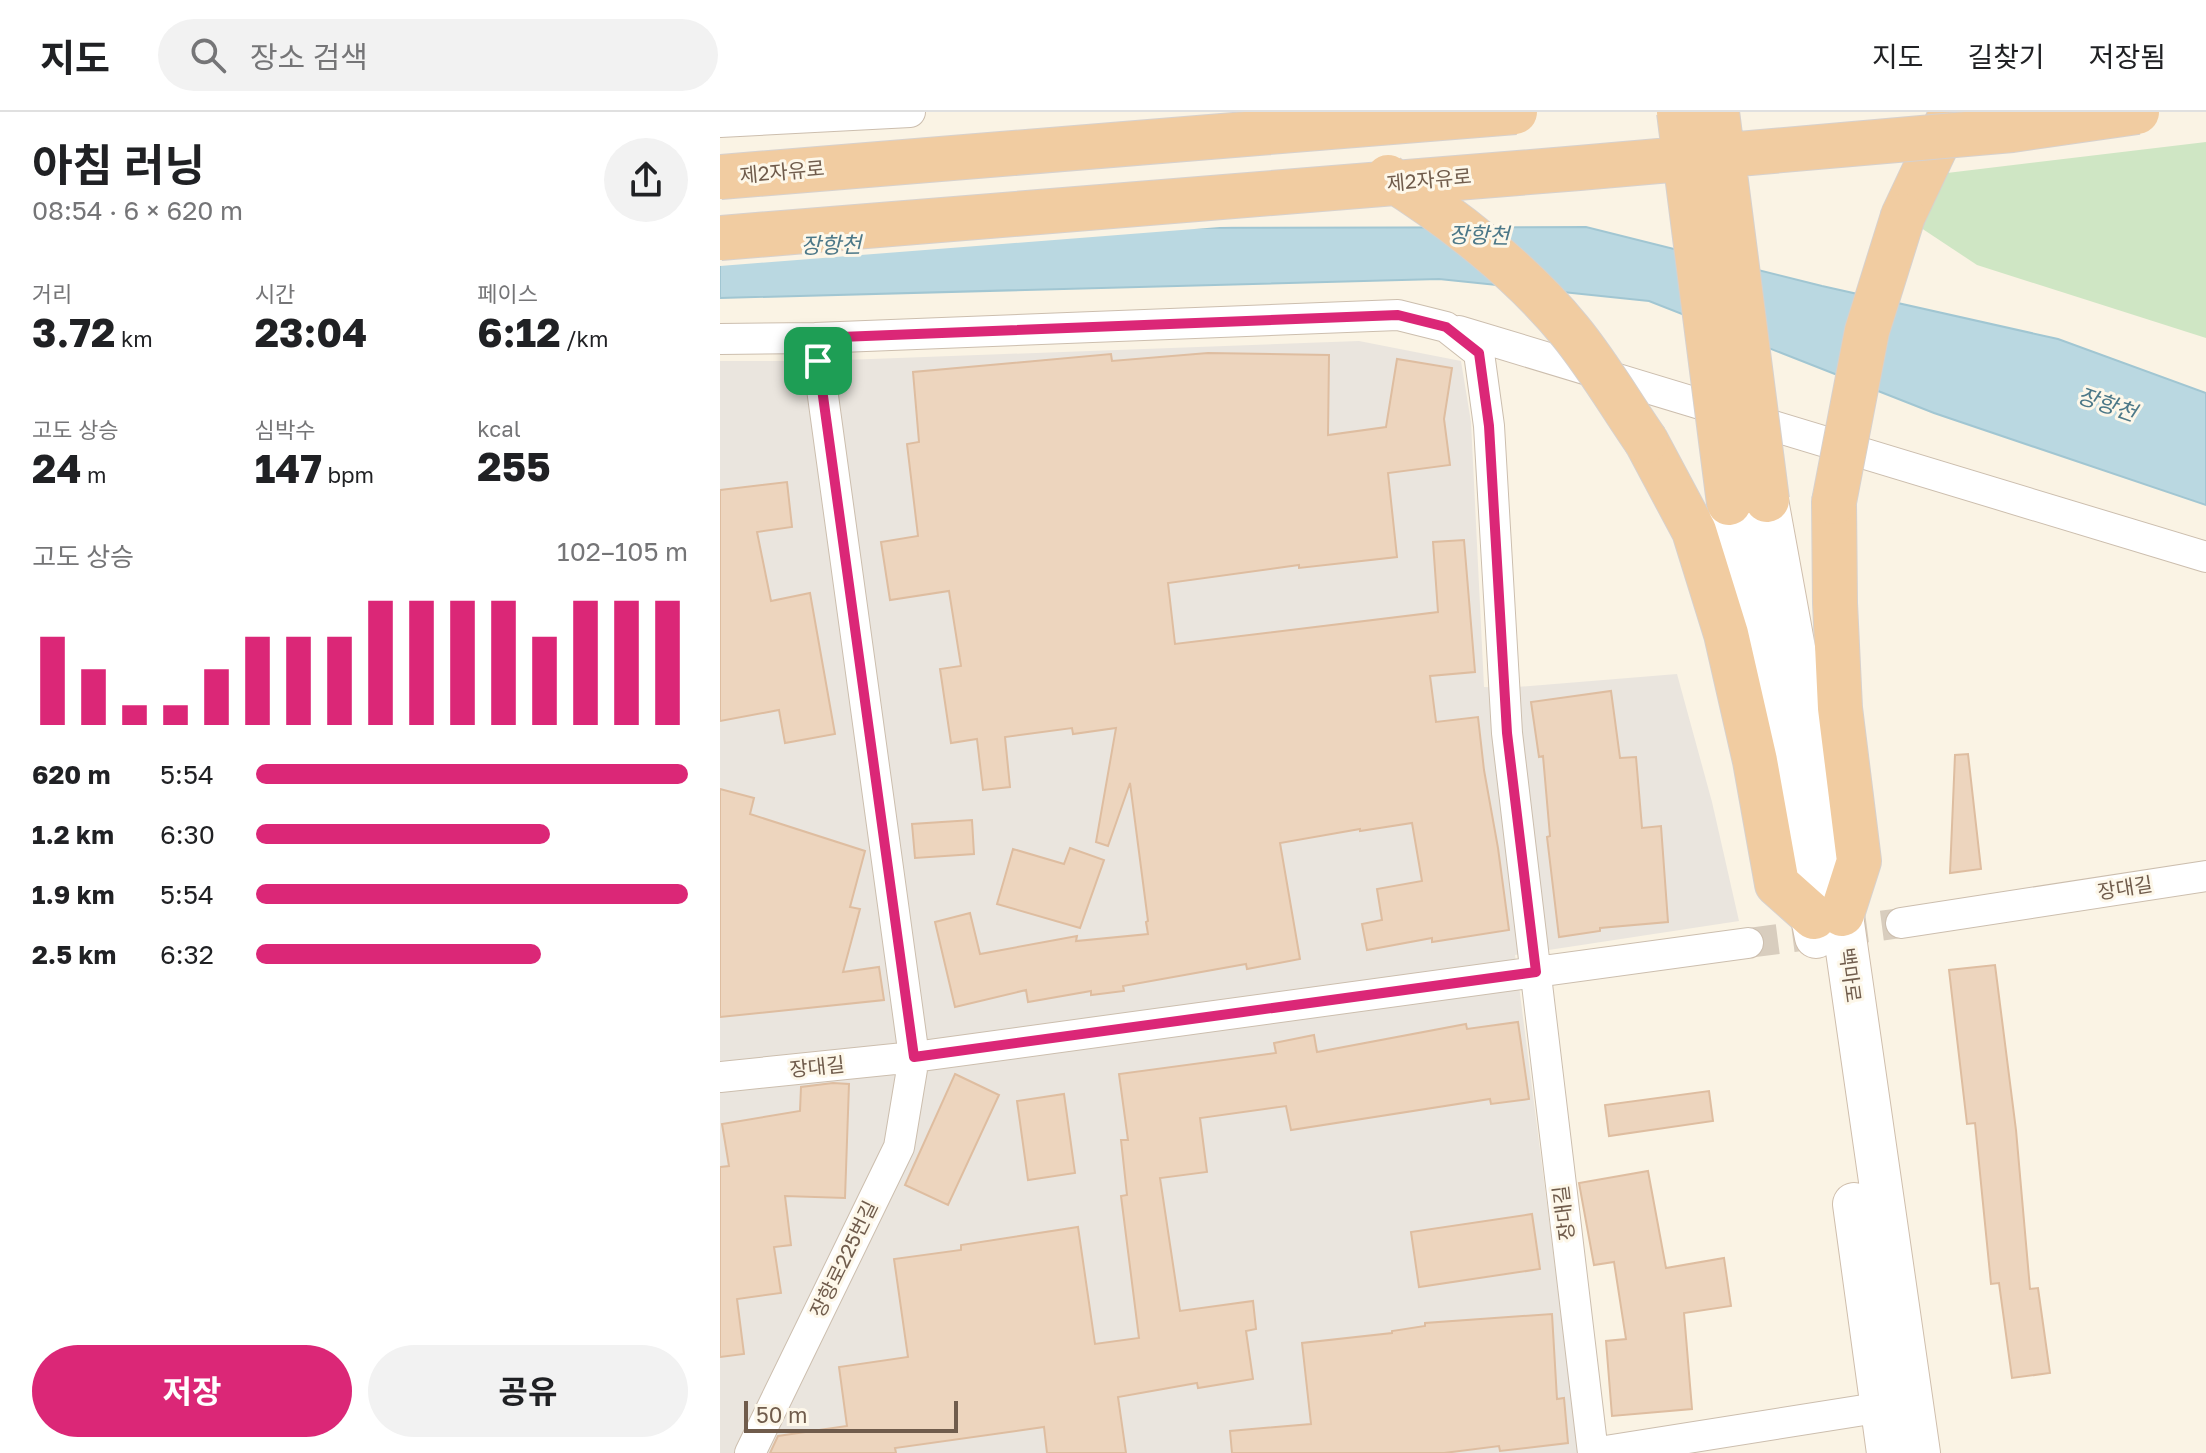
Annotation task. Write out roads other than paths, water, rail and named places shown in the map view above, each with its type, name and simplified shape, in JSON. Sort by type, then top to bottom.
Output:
[{"type":"highway","points":[[1266,112],[1346,152],[1426,201],[1502,261],[1569,330],[1646,441],[1694,531],[1726,634],[1755,761],[1777,884],[1828,916],[1859,861],[1840,708],[1834,502],[1867,331],[1903,216],[1952,112]]},
{"type":"highway","name":"제2자유로","points":[[720,177],[1515,112]]},
{"type":"highway","points":[[1679,112],[1748,501]]},
{"type":"highway","points":[[1717,112],[1748,501]]},
{"type":"highway","name":"제2자유로","points":[[720,238],[1965,134],[2137,112]]},
{"type":"main road","name":"백마로","points":[[1748,501],[1828,916],[1919,1453]]},
{"type":"main road","name":"백마로","points":[[1828,916],[1888,1453]]},
{"type":"street","points":[[720,122],[910,112]]},
{"type":"street","points":[[720,339],[1398,315],[2206,557]]},
{"type":"street","points":[[1446,327],[1479,353],[1489,426],[1507,733],[1536,972]]},
{"type":"street","points":[[815,338],[914,1057]]},
{"type":"street","name":"장대길","points":[[1901,923],[2206,876]]},
{"type":"street","name":"장대길","points":[[720,1077],[914,1057],[1748,943]]},
{"type":"street","name":"장대길","points":[[1536,972],[1593,1453]]},
{"type":"street","name":"장항로225번길","points":[[750,1453],[899,1147],[914,1057]]},
{"type":"street","points":[[1593,1453],[1883,1407]]},
{"type":"water","name":"장항천","points":[[720,216],[1106,228],[1586,227],[1822,286],[2058,339],[2206,393],[2206,505],[1934,413],[1649,301],[1439,279],[720,298]]},
{"type":"tunnel","points":[[1748,943],[1901,923]]}]
